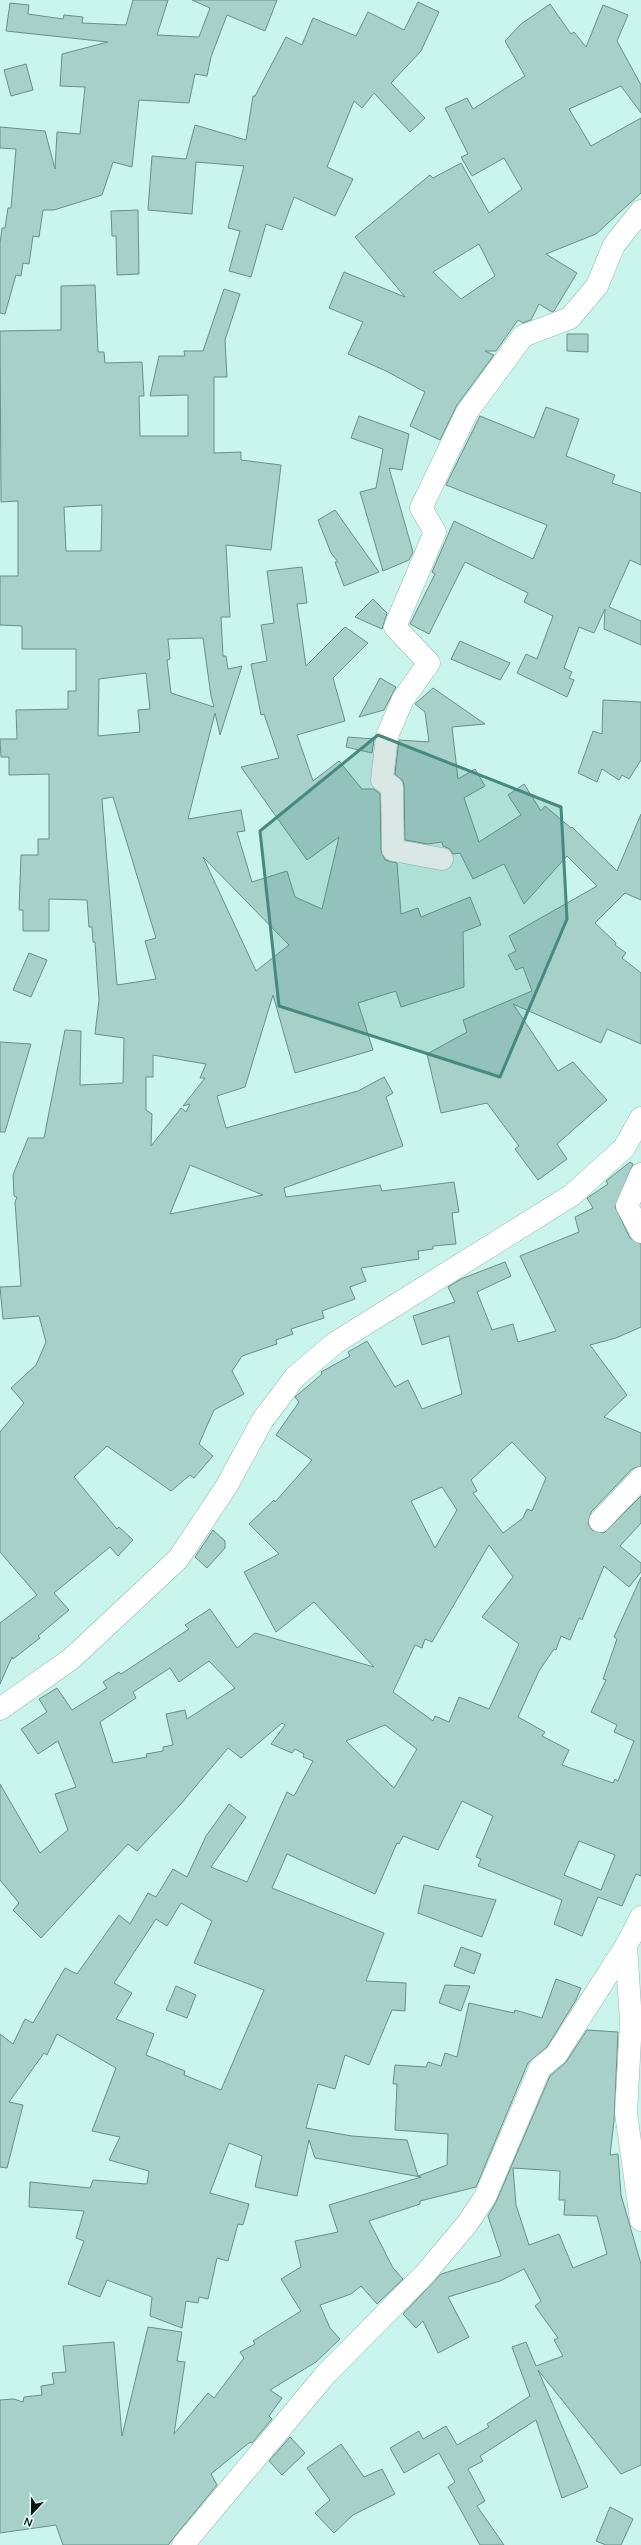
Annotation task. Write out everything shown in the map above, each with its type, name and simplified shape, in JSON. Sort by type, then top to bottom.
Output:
[{"type":"street","points":[[442,859],[393,850],[392,787],[382,780],[387,736],[403,699],[429,663],[395,627],[435,532],[421,508],[467,412],[523,336],[570,318],[597,286],[614,245],[641,211]]},
{"type":"street","points":[[0,1709],[71,1659],[178,1559],[226,1487],[262,1421],[295,1378],[335,1342],[572,1195],[624,1148],[640,1123]]},
{"type":"street","points":[[624,1148],[638,1158],[641,1173],[627,1206],[641,1232]]},
{"type":"street","points":[[600,1521],[641,1478]]},
{"type":"street","points":[[184,2545],[326,2374],[424,2275],[467,2224],[488,2190],[540,2068],[556,2055],[626,1946],[641,1917]]},
{"type":"street","points":[[626,1946],[631,2021],[626,2113],[641,2220]]},
{"type":"highlighted area","points":[[378,735],[561,807],[567,919],[500,1077],[279,1006],[260,831]]},
{"type":"building","points":[[133,0],[168,0],[157,35],[199,37],[210,8],[192,0],[277,0],[265,31],[227,15],[211,57],[207,76],[195,74],[189,103],[139,100],[132,167],[113,162],[102,195],[54,210],[43,210],[39,237],[33,236],[29,264],[23,263],[21,276],[16,275],[5,314],[0,313],[0,243],[2,228],[5,228],[8,208],[11,208],[16,149],[0,148],[0,127],[45,131],[55,169],[57,132],[80,134],[85,87],[60,86],[62,54],[108,42],[6,31],[10,3],[29,5],[28,14],[63,19],[64,15],[83,17],[82,23],[126,25]]},
{"type":"building","points":[[418,2],[439,12],[421,51],[391,83],[425,118],[410,132],[374,93],[362,108],[354,101],[327,167],[353,179],[335,216],[294,197],[282,230],[266,224],[251,277],[229,271],[240,231],[228,228],[244,166],[196,162],[192,214],[148,210],[152,156],[186,159],[195,125],[246,140],[253,96],[255,96],[286,37],[302,45],[313,18],[356,36],[368,12],[404,30]]},
{"type":"building","points":[[550,4],[571,34],[574,32],[586,47],[603,5],[628,15],[617,41],[641,85],[641,113],[621,86],[569,109],[591,146],[641,118],[641,193],[596,234],[546,254],[577,273],[554,311],[552,312],[539,304],[531,320],[523,323],[518,320],[496,351],[485,351],[494,355],[457,405],[440,440],[410,426],[425,392],[386,371],[348,354],[363,322],[329,308],[344,272],[405,297],[355,237],[430,175],[433,178],[461,163],[489,213],[522,189],[504,158],[472,176],[461,157],[468,154],[445,108],[467,98],[473,109],[525,76],[505,41],[521,24]],"holes":[[[479,244],[495,276],[461,299],[433,272]]]},
{"type":"building","points":[[26,64],[33,90],[11,96],[4,70]]},
{"type":"building","points":[[138,210],[139,274],[117,275],[116,236],[112,236],[111,211]]},
{"type":"building","points":[[95,285],[98,352],[104,352],[105,363],[142,362],[144,396],[139,396],[140,436],[188,436],[188,395],[150,396],[159,356],[185,356],[184,351],[203,351],[224,289],[240,294],[225,340],[227,377],[214,377],[214,453],[241,452],[241,460],[281,465],[271,550],[226,545],[230,617],[221,617],[223,656],[226,656],[228,669],[242,666],[220,735],[215,713],[188,819],[241,810],[245,831],[237,832],[252,882],[287,871],[295,897],[322,909],[339,837],[307,860],[241,767],[279,758],[264,714],[261,715],[251,664],[267,661],[261,625],[274,623],[267,571],[302,567],[307,603],[297,604],[306,666],[345,627],[368,643],[333,678],[345,721],[297,735],[313,781],[339,761],[362,789],[374,789],[380,794],[381,851],[385,860],[397,863],[401,914],[418,908],[421,917],[470,897],[481,925],[463,932],[464,987],[401,1007],[396,991],[358,1003],[373,1050],[295,1073],[273,995],[245,1087],[217,1096],[226,1128],[358,1091],[384,1077],[393,1093],[386,1097],[403,1146],[284,1188],[286,1197],[380,1185],[382,1191],[454,1182],[459,1212],[452,1213],[456,1244],[433,1246],[433,1249],[418,1251],[419,1259],[361,1268],[366,1281],[350,1287],[355,1299],[322,1311],[324,1318],[291,1329],[293,1334],[276,1340],[277,1344],[242,1356],[232,1371],[244,1394],[214,1410],[199,1444],[213,1456],[194,1478],[190,1475],[171,1491],[107,1446],[74,1477],[117,1529],[119,1527],[133,1540],[118,1556],[110,1547],[54,1593],[69,1610],[38,1636],[40,1638],[13,1659],[12,1657],[0,1684],[0,1623],[37,1595],[0,1552],[0,1432],[24,1403],[11,1388],[36,1365],[46,1342],[39,1316],[3,1319],[0,1287],[21,1286],[15,1202],[17,1197],[14,1196],[13,1175],[28,1138],[44,1138],[65,1030],[81,1031],[80,1085],[123,1083],[124,1038],[95,1034],[99,1000],[95,942],[93,942],[92,927],[89,927],[87,900],[49,899],[49,931],[23,931],[23,910],[19,910],[21,855],[38,855],[38,839],[49,839],[49,774],[9,775],[9,757],[1,757],[0,739],[17,739],[16,710],[68,709],[68,691],[76,691],[76,649],[22,649],[22,626],[0,625],[0,576],[18,576],[18,501],[1,502],[0,331],[61,330],[61,286]],"holes":[[[102,505],[101,551],[66,551],[64,507]],[[203,638],[211,696],[214,707],[171,693],[167,660],[170,659],[168,639]],[[146,673],[150,709],[138,710],[140,732],[98,736],[99,679]],[[113,797],[156,938],[145,941],[156,979],[117,985],[102,799]],[[203,857],[289,945],[256,971]],[[153,1055],[206,1064],[200,1078],[205,1078],[183,1106],[190,1104],[186,1112],[181,1108],[151,1146],[152,1114],[146,1110],[146,1077],[153,1077]],[[190,1165],[263,1195],[170,1214]]]},
{"type":"building","points":[[567,334],[588,334],[588,352],[567,351]]},
{"type":"building","points":[[546,407],[579,419],[566,456],[615,475],[612,483],[641,493],[641,565],[630,560],[609,607],[641,621],[641,645],[604,629],[605,609],[594,633],[579,627],[564,668],[572,672],[569,678],[574,680],[567,697],[517,673],[526,654],[537,659],[553,616],[524,602],[528,593],[465,562],[429,634],[410,624],[435,574],[432,572],[454,521],[533,559],[547,525],[446,485],[480,416],[534,438]]},
{"type":"building","points":[[359,416],[409,434],[402,470],[389,468],[413,552],[409,560],[383,571],[360,492],[376,488],[383,449],[351,438]]},
{"type":"building","points":[[335,510],[379,572],[344,586],[335,562],[338,562],[331,553],[318,520]]},
{"type":"building","points":[[373,599],[387,613],[382,629],[355,617]]},
{"type":"building","points":[[460,641],[510,663],[500,680],[451,659]]},
{"type":"building","points":[[380,678],[396,687],[384,710],[359,717]]},
{"type":"building","points":[[433,688],[485,724],[452,727],[458,779],[475,769],[485,786],[464,798],[479,842],[521,815],[508,795],[524,784],[541,811],[545,806],[571,828],[572,827],[617,871],[641,814],[641,900],[625,893],[595,923],[616,943],[615,945],[626,953],[622,958],[641,973],[641,1044],[607,1029],[601,1043],[513,1004],[558,1071],[573,1062],[607,1100],[557,1144],[567,1159],[538,1180],[515,1149],[519,1146],[487,1103],[441,1113],[427,1054],[467,1032],[463,1020],[532,991],[523,967],[516,970],[508,955],[516,951],[509,936],[597,886],[567,856],[524,904],[504,864],[473,879],[460,853],[453,854],[450,849],[443,846],[442,842],[428,844],[405,840],[404,786],[403,781],[395,774],[399,740],[429,742],[425,712],[415,704]]},
{"type":"building","points":[[603,700],[641,702],[641,760],[629,779],[622,775],[619,780],[602,769],[597,782],[578,773],[593,731],[602,734]]},
{"type":"building","points":[[348,737],[374,739],[372,753],[346,747]]},
{"type":"building","points":[[29,953],[47,960],[31,997],[13,990]]},
{"type":"building","points":[[0,1042],[31,1044],[5,1132],[0,1132]]},
{"type":"building","points":[[630,1162],[633,1164],[615,1207],[630,1238],[641,1244],[641,1327],[616,1338],[590,1345],[627,1395],[604,1417],[641,1433],[641,1466],[632,1469],[591,1512],[588,1524],[592,1530],[604,1533],[641,1496],[641,1523],[620,1546],[641,1563],[641,1572],[629,1587],[604,1566],[582,1620],[579,1618],[570,1640],[561,1636],[556,1650],[554,1649],[539,1671],[518,1717],[545,1732],[542,1736],[569,1750],[562,1765],[613,1783],[615,1779],[618,1781],[634,1741],[614,1732],[617,1725],[591,1712],[606,1680],[603,1679],[617,1639],[614,1637],[641,1577],[641,1876],[636,1874],[622,1906],[598,1897],[582,1936],[554,1924],[562,1900],[478,1866],[481,1859],[476,1857],[493,1816],[462,1801],[438,1850],[403,1836],[399,1844],[397,1843],[375,1894],[287,1854],[272,1888],[384,1933],[366,1981],[406,1983],[405,2011],[392,2010],[369,2065],[345,2055],[335,2089],[318,2084],[306,2128],[352,2136],[407,2140],[418,2176],[447,2165],[448,2134],[395,2130],[397,2084],[393,2084],[395,2065],[426,2067],[428,2062],[441,2066],[445,2053],[457,2057],[469,2003],[514,2013],[515,2010],[542,2018],[556,1979],[581,1988],[576,2000],[547,2047],[528,2063],[476,2187],[420,2201],[420,2204],[369,2221],[393,2268],[403,2279],[377,2304],[361,2286],[351,2294],[320,2305],[330,2328],[340,2339],[316,2362],[270,2390],[282,2398],[269,2416],[272,2419],[252,2443],[250,2442],[211,2474],[217,2485],[168,2545],[63,2545],[56,2525],[0,2533],[0,2400],[14,2399],[23,2402],[24,2397],[42,2395],[41,2386],[54,2384],[52,2373],[66,2372],[63,2346],[114,2342],[122,2436],[148,2327],[182,2332],[177,2361],[185,2362],[174,2434],[208,2393],[214,2398],[244,2358],[240,2352],[255,2344],[253,2341],[301,2311],[281,2279],[301,2267],[295,2241],[338,2232],[329,2205],[421,2177],[315,2158],[309,2140],[297,2196],[255,2187],[262,2156],[229,2143],[210,2193],[249,2204],[243,2225],[238,2224],[228,2261],[217,2258],[208,2299],[199,2297],[198,2303],[186,2301],[182,2328],[150,2316],[152,2297],[107,2280],[100,2297],[68,2284],[84,2241],[76,2238],[84,2211],[29,2207],[30,2182],[90,2188],[93,2180],[147,2184],[149,2171],[109,2160],[120,2137],[92,2131],[116,2068],[57,2034],[47,2055],[44,2053],[9,2102],[23,2105],[7,2168],[0,2167],[0,2034],[13,2044],[25,2019],[33,2023],[65,1968],[77,1974],[119,1915],[130,1924],[148,1893],[156,1897],[173,1869],[187,1877],[206,1836],[229,1804],[246,1817],[211,1867],[247,1882],[287,1792],[294,1796],[313,1761],[303,1757],[304,1754],[295,1749],[292,1753],[271,1744],[285,1725],[282,1723],[241,1758],[228,1748],[180,1805],[137,1851],[128,1844],[41,1938],[13,1910],[19,1903],[0,1880],[0,1784],[40,1853],[68,1830],[55,1794],[76,1787],[58,1741],[38,1754],[21,1729],[47,1712],[39,1699],[57,1688],[72,1710],[107,1688],[103,1682],[119,1672],[121,1674],[189,1629],[185,1625],[210,1609],[237,1648],[255,1633],[374,1667],[314,1602],[276,1632],[244,1572],[279,1554],[249,1524],[274,1500],[275,1502],[312,1460],[276,1435],[299,1402],[295,1397],[322,1374],[321,1372],[350,1356],[348,1352],[367,1341],[395,1387],[408,1380],[422,1409],[462,1394],[449,1336],[422,1345],[413,1316],[455,1302],[448,1287],[461,1279],[505,1262],[511,1276],[477,1292],[492,1330],[513,1324],[518,1342],[556,1331],[520,1256],[579,1232],[575,1217],[593,1208],[587,1198],[608,1184],[606,1181]],"holes":[[[512,1442],[546,1478],[532,1511],[527,1509],[523,1518],[503,1533],[473,1493],[477,1491],[471,1480]],[[442,1487],[457,1510],[435,1548],[411,1501]],[[489,1545],[513,1577],[482,1617],[519,1644],[489,1709],[459,1697],[449,1722],[435,1716],[433,1721],[393,1692],[415,1645],[422,1648],[425,1639],[432,1642]],[[209,1661],[235,1688],[187,1719],[185,1710],[166,1714],[173,1745],[163,1747],[163,1751],[146,1754],[147,1757],[113,1763],[100,1722],[136,1698],[133,1692],[170,1668],[179,1682]],[[385,1725],[417,1749],[394,1788],[346,1741]],[[579,1841],[615,1855],[601,1890],[564,1875]],[[181,1903],[212,1921],[194,1963],[264,1990],[221,2090],[184,2075],[185,2071],[146,2055],[154,2034],[116,2019],[132,1993],[114,1983],[156,1919],[167,1926]]]},
{"type":"building","points":[[213,1530],[225,1541],[225,1548],[207,1568],[195,1557]]},
{"type":"building","points":[[424,1885],[496,1900],[482,1937],[418,1913]]},
{"type":"building","points":[[461,1947],[481,1954],[474,1974],[454,1966]]},
{"type":"building","points":[[445,1985],[470,1986],[461,2011],[439,2003]]},
{"type":"building","points":[[176,1986],[196,1995],[187,2018],[166,2010]]},
{"type":"building","points":[[587,2030],[618,2032],[614,2121],[610,2155],[618,2154],[621,2195],[641,2264],[641,2465],[621,2474],[538,2370],[588,2487],[562,2498],[536,2420],[480,2456],[483,2461],[468,2469],[485,2501],[477,2506],[504,2545],[480,2545],[448,2487],[455,2482],[439,2453],[404,2473],[390,2448],[419,2431],[423,2439],[446,2426],[457,2445],[489,2427],[487,2424],[530,2396],[512,2347],[526,2342],[536,2366],[563,2356],[554,2340],[558,2338],[535,2306],[541,2301],[524,2269],[500,2281],[448,2297],[469,2337],[438,2353],[423,2321],[416,2328],[403,2314],[441,2274],[501,2256],[488,2216],[496,2202],[550,2076],[566,2062]],"holes":[[[513,2168],[560,2171],[559,2200],[565,2200],[564,2215],[597,2216],[607,2254],[573,2268],[559,2234],[529,2245],[516,2205]]]},
{"type":"building","points":[[290,2437],[305,2453],[282,2475],[269,2461]]},
{"type":"building","points":[[341,2444],[364,2477],[382,2469],[395,2494],[353,2515],[334,2533],[315,2513],[330,2500],[307,2468]]},
{"type":"building","points":[[610,2507],[633,2519],[621,2545],[606,2545],[596,2541]]}]
